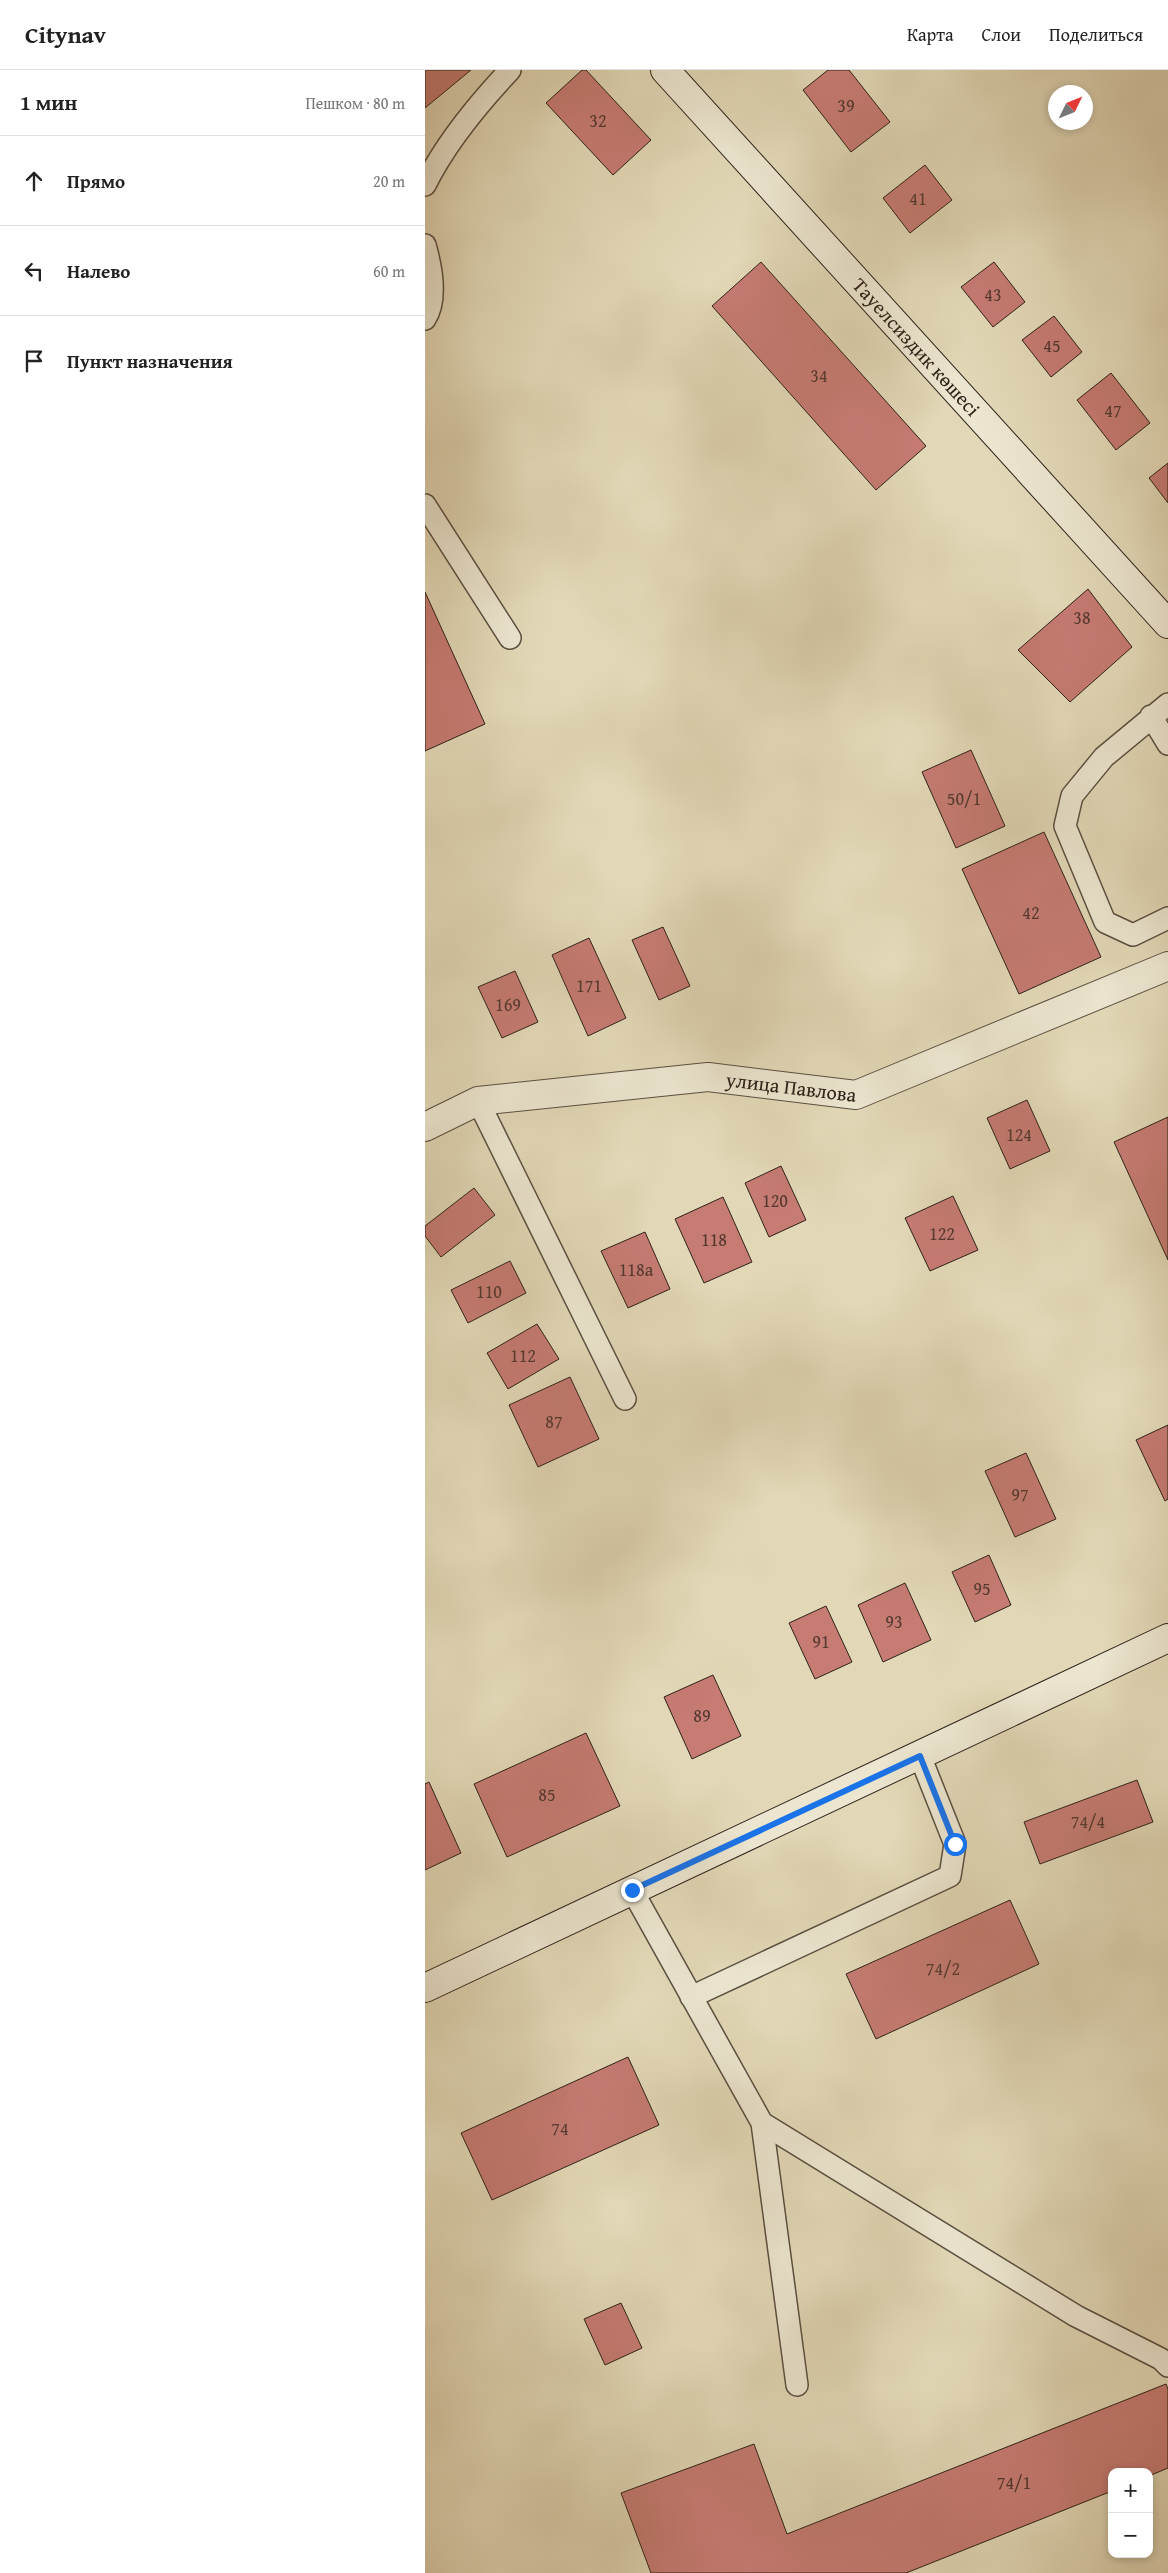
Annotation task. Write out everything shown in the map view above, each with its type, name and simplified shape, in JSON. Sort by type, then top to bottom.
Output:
[{"type":"street","name":"Тауелсиздик көшесі","points":[[665,70],[1168,624]]},
{"type":"street","name":"улица Павлова","points":[[425,1127],[478,1101],[708,1077],[856,1095],[1168,966]]},
{"type":"street","points":[[425,1988],[1168,1638]]},
{"type":"lane","points":[[425,185],[435,164],[481,101],[510,70]]},
{"type":"lane","points":[[425,245],[432,286],[432,299],[425,318]]},
{"type":"lane","points":[[425,505],[510,638]]},
{"type":"lane","points":[[1168,744],[1160,710],[1104,758],[1072,796],[1065,826],[1105,922],[1133,934],[1168,918]]},
{"type":"lane","points":[[478,1101],[625,1399]]},
{"type":"lane","points":[[691,1996],[950,1876],[955,1844],[920,1756]]},
{"type":"lane","points":[[632,1890],[762,2123],[797,2385]]},
{"type":"lane","points":[[762,2123],[1076,2316],[1161,2359],[1168,2366]]},
{"type":"building","points":[[425,70],[471,70],[425,108]]},
{"type":"building","points":[[582,70],[586,70],[651,140],[613,175],[546,103]]},
{"type":"building","points":[[828,70],[849,70],[890,122],[851,152],[803,90]]},
{"type":"building","points":[[925,165],[952,200],[910,233],[883,198]]},
{"type":"building","points":[[761,262],[926,446],[876,490],[712,306]]},
{"type":"building","points":[[994,262],[1025,302],[993,327],[961,287]]},
{"type":"building","points":[[1054,316],[1082,352],[1051,377],[1022,340]]},
{"type":"building","points":[[1111,373],[1150,423],[1116,450],[1077,400]]},
{"type":"building","points":[[1168,463],[1168,503],[1149,478]]},
{"type":"building","points":[[1088,589],[1132,647],[1070,702],[1018,650]]},
{"type":"building","points":[[425,592],[485,724],[425,751]]},
{"type":"building","points":[[971,750],[1005,826],[956,848],[922,772]]},
{"type":"building","points":[[1044,832],[1101,957],[1019,994],[962,869]]},
{"type":"building","points":[[663,927],[690,986],[659,1000],[632,940]]},
{"type":"building","points":[[589,938],[626,1018],[588,1036],[552,955]]},
{"type":"building","points":[[515,971],[538,1022],[502,1038],[478,987]]},
{"type":"building","points":[[1027,1100],[1050,1151],[1010,1169],[987,1118]]},
{"type":"building","points":[[1168,1117],[1168,1260],[1114,1142]]},
{"type":"building","points":[[781,1166],[806,1220],[769,1237],[745,1183]]},
{"type":"building","points":[[474,1188],[495,1215],[441,1257],[425,1236],[425,1226]]},
{"type":"building","points":[[953,1196],[978,1250],[930,1271],[905,1218]]},
{"type":"building","points":[[723,1197],[752,1262],[704,1283],[675,1219]]},
{"type":"building","points":[[645,1232],[670,1289],[628,1308],[601,1251]]},
{"type":"building","points":[[510,1261],[526,1293],[468,1323],[451,1290]]},
{"type":"building","points":[[537,1324],[559,1359],[508,1389],[487,1353]]},
{"type":"building","points":[[570,1377],[599,1439],[538,1467],[509,1405]]},
{"type":"building","points":[[1168,1425],[1168,1499],[1165,1501],[1136,1440]]},
{"type":"building","points":[[1026,1453],[1056,1519],[1015,1537],[985,1471]]},
{"type":"building","points":[[989,1555],[1011,1605],[975,1622],[952,1572]]},
{"type":"building","points":[[905,1583],[931,1640],[883,1662],[858,1605]]},
{"type":"building","points":[[826,1606],[852,1662],[815,1679],[789,1623]]},
{"type":"building","points":[[713,1675],[741,1736],[692,1759],[664,1697]]},
{"type":"building","points":[[586,1733],[620,1806],[507,1857],[474,1784]]},
{"type":"building","points":[[1137,1780],[1153,1822],[1040,1864],[1024,1822]]},
{"type":"building","points":[[429,1782],[461,1853],[425,1870],[425,1784]]},
{"type":"building","points":[[1010,1900],[1039,1964],[876,2039],[846,1974]]},
{"type":"building","points":[[628,2057],[659,2125],[492,2200],[461,2133]]},
{"type":"building","points":[[621,2303],[642,2348],[605,2365],[584,2319]]},
{"type":"building","points":[[1166,2384],[1168,2389],[1168,2468],[1153,2474],[1153,2468],[1108,2468],[1108,2493],[906,2573],[651,2573],[621,2493],[754,2444],[787,2534]]},
{"type":"route","points":[[632,1890],[920,1756],[955,1844]]}]
